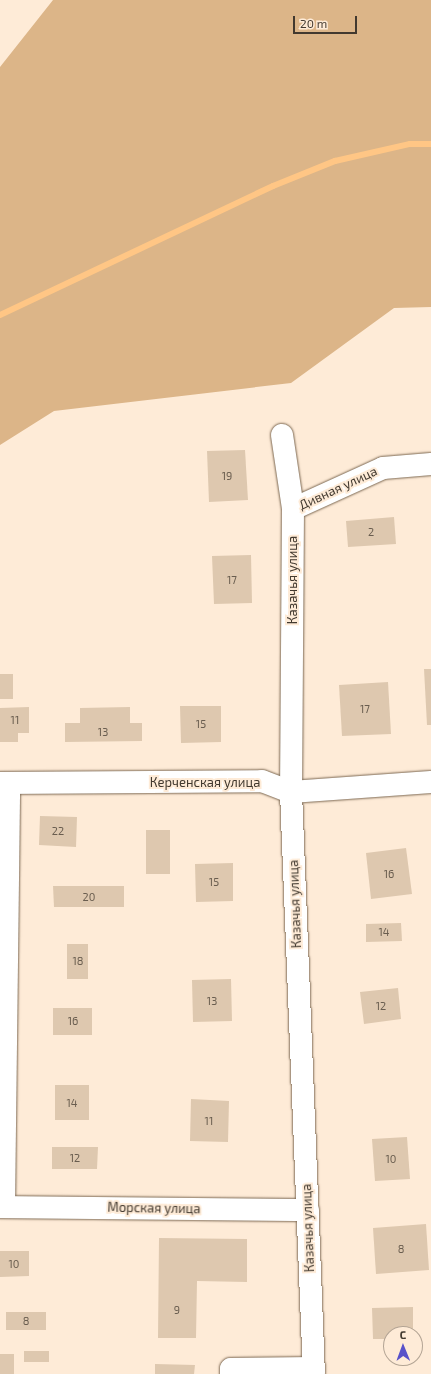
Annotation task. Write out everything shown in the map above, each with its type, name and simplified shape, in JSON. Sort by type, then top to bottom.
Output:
[{"type":"street","name":"Казачья улица","points":[[282,435],[293,509],[291,792],[314,1371]]},
{"type":"street","name":"Дивная улица","points":[[293,509],[383,468],[431,464]]},
{"type":"street","name":"Керченская улица","points":[[4,783],[262,781],[291,792],[431,782]]},
{"type":"street","points":[[2,1207],[4,783]]},
{"type":"street","name":"Морская улица","points":[[2,1207],[308,1210]]},
{"type":"street","points":[[231,1374],[231,1369],[314,1371]]},
{"type":"shaded area","points":[[53,0],[431,0],[431,307],[394,308],[291,383],[54,411],[0,445],[0,67]]},
{"type":"building","points":[[245,450],[248,500],[209,502],[207,451]]},
{"type":"building","points":[[394,517],[396,544],[348,547],[346,521]]},
{"type":"building","points":[[251,555],[252,603],[214,604],[212,556]]},
{"type":"building","points":[[424,669],[431,669],[431,725],[427,725]]},
{"type":"building","points":[[0,674],[13,674],[13,699],[0,699]]},
{"type":"building","points":[[388,682],[391,734],[342,736],[339,685]]},
{"type":"building","points":[[180,706],[221,706],[221,742],[181,743]]},
{"type":"building","points":[[29,707],[29,733],[18,733],[18,742],[0,742],[0,708]]},
{"type":"building","points":[[130,707],[130,723],[142,723],[142,741],[65,742],[65,723],[80,723],[80,708]]},
{"type":"building","points":[[40,816],[77,817],[76,847],[39,845]]},
{"type":"building","points":[[146,830],[170,830],[170,874],[146,874]]},
{"type":"building","points":[[406,848],[412,894],[371,899],[366,853]]},
{"type":"building","points":[[233,863],[233,901],[196,902],[195,864]]},
{"type":"building","points":[[53,886],[124,886],[124,907],[54,907]]},
{"type":"building","points":[[401,923],[402,941],[366,942],[366,924]]},
{"type":"building","points":[[67,944],[88,944],[88,979],[67,979]]},
{"type":"building","points":[[231,979],[232,1021],[193,1022],[192,980]]},
{"type":"building","points":[[398,988],[401,1019],[364,1024],[360,992]]},
{"type":"building","points":[[53,1008],[92,1008],[92,1035],[53,1035]]},
{"type":"building","points":[[55,1085],[89,1085],[89,1120],[55,1120]]},
{"type":"building","points":[[191,1099],[229,1101],[228,1142],[190,1141]]},
{"type":"building","points":[[407,1137],[410,1179],[375,1181],[372,1139]]},
{"type":"building","points":[[52,1147],[98,1147],[97,1169],[52,1169]]},
{"type":"building","points":[[426,1224],[429,1270],[376,1274],[373,1228]]},
{"type":"building","points":[[159,1238],[247,1239],[247,1282],[197,1281],[196,1338],[158,1338]]},
{"type":"building","points":[[0,1251],[29,1251],[29,1276],[0,1277]]},
{"type":"building","points":[[413,1307],[413,1326],[383,1326],[383,1339],[373,1339],[372,1308]]},
{"type":"building","points":[[6,1312],[46,1312],[46,1330],[6,1330]]},
{"type":"building","points":[[24,1351],[49,1351],[49,1362],[24,1362]]},
{"type":"building","points":[[0,1354],[14,1354],[14,1374],[0,1374]]},
{"type":"building","points":[[155,1364],[195,1365],[194,1374],[155,1374]]},
{"type":"waterway","points":[[0,315],[273,186],[335,161],[410,144],[431,144]]}]
